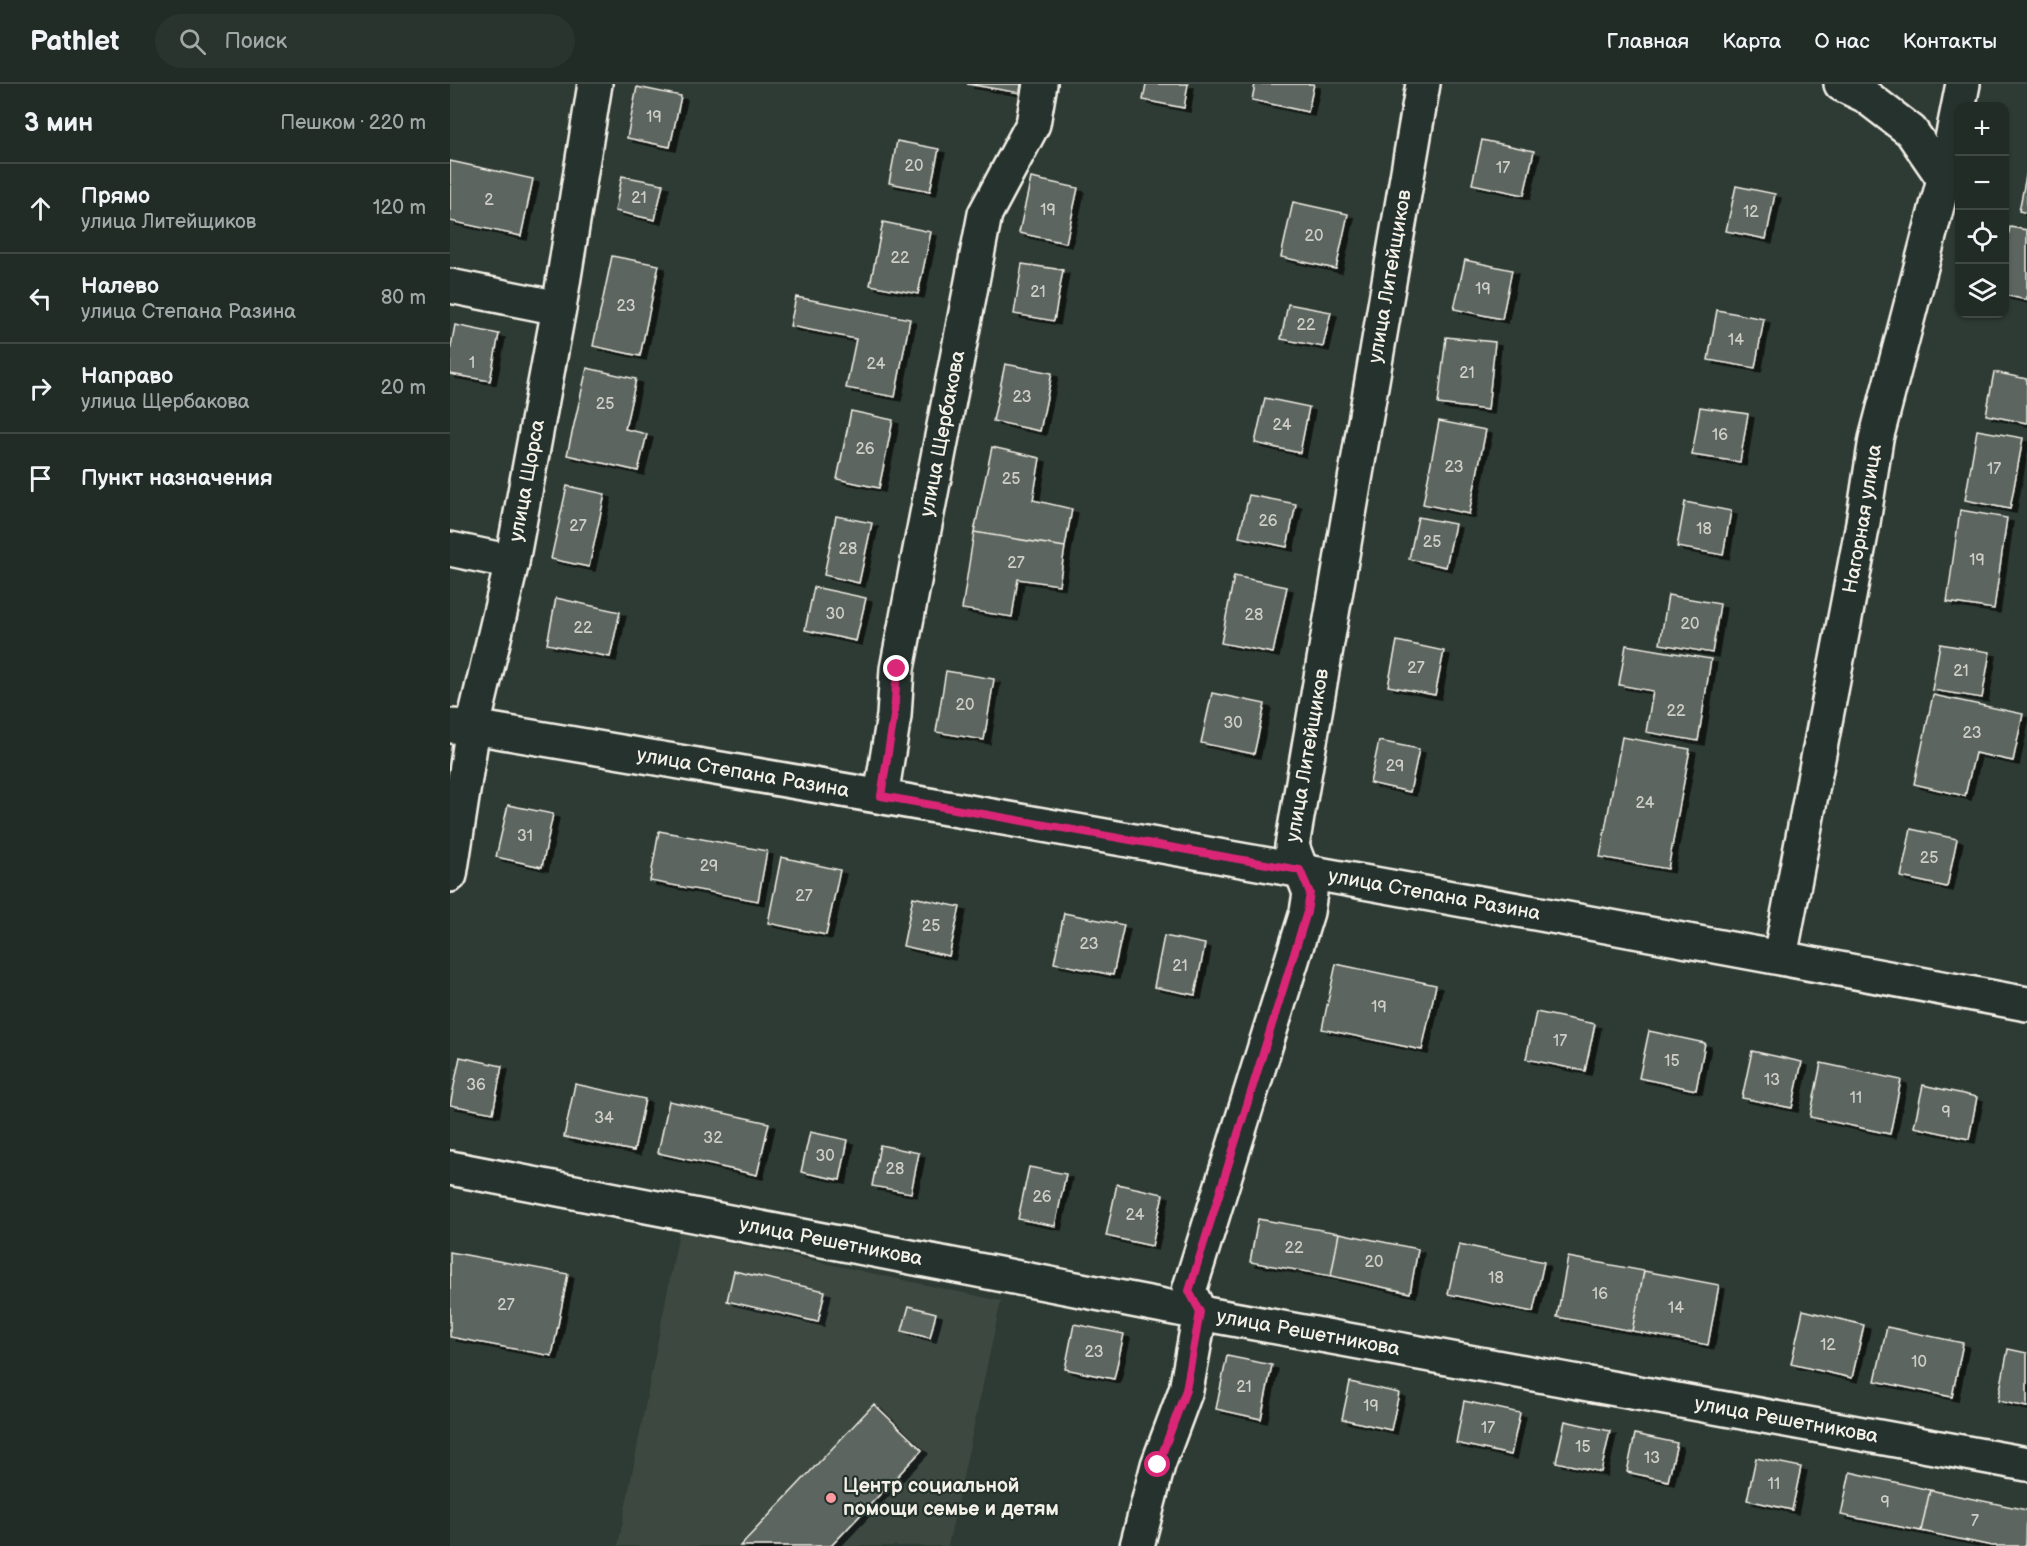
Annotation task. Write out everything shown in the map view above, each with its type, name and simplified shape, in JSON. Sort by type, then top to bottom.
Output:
[{"type":"street","name":"улица Щорса","points":[[450,875],[461,726],[512,562],[559,308],[595,84]]},
{"type":"street","name":"улица Щербакова","points":[[881,796],[894,716],[897,669],[985,214],[1033,124],[1040,84]]},
{"type":"street","name":"улица Литейщиков","points":[[1137,1546],[1158,1465],[1186,1390],[1200,1312],[1189,1291],[1307,912],[1310,893],[1292,846],[1423,84]]},
{"type":"street","points":[[1841,84],[1864,95],[1911,130],[1944,179]]},
{"type":"street","name":"Нагорная улица","points":[[1780,957],[1862,529],[1876,439],[1944,179],[1964,84]]},
{"type":"street","points":[[450,286],[559,308]]},
{"type":"street","points":[[450,549],[512,562]]},
{"type":"street","name":"улица Степана Разина","points":[[461,726],[881,796],[1300,870],[2027,1004]]},
{"type":"street","name":"улица Решетникова","points":[[450,1168],[1200,1312],[2027,1464]]},
{"type":"shaded area","points":[[679,1232],[1001,1301],[948,1546],[618,1546]]},
{"type":"building","points":[[967,84],[1021,84],[1020,93]]},
{"type":"building","points":[[1146,84],[1188,84],[1184,108],[1143,100]]},
{"type":"building","points":[[1255,84],[1314,84],[1308,112],[1252,100]]},
{"type":"building","points":[[637,87],[681,96],[670,147],[627,138]]},
{"type":"building","points":[[1482,140],[1534,151],[1524,195],[1472,184]]},
{"type":"building","points":[[897,141],[939,149],[930,191],[889,183]]},
{"type":"building","points":[[450,161],[533,179],[521,236],[450,221]]},
{"type":"building","points":[[2027,171],[2027,213],[2019,211]]},
{"type":"building","points":[[622,176],[663,184],[655,220],[615,211]]},
{"type":"building","points":[[1031,178],[1078,188],[1066,243],[1019,233]]},
{"type":"building","points":[[1736,186],[1775,194],[1766,239],[1726,231]]},
{"type":"building","points":[[1293,202],[1348,214],[1336,269],[1281,257]]},
{"type":"building","points":[[883,222],[931,232],[918,294],[870,285]]},
{"type":"building","points":[[2010,227],[2027,230],[2027,300],[2009,296]]},
{"type":"building","points":[[612,256],[659,265],[640,356],[593,346]]},
{"type":"building","points":[[1465,260],[1512,270],[1502,319],[1454,309]]},
{"type":"building","points":[[1022,264],[1063,270],[1054,321],[1014,314]]},
{"type":"building","points":[[796,297],[910,319],[895,397],[846,388],[856,339],[790,326]]},
{"type":"building","points":[[1288,304],[1331,312],[1323,347],[1281,339]]},
{"type":"building","points":[[1717,310],[1764,319],[1755,368],[1708,360]]},
{"type":"building","points":[[455,325],[499,334],[490,381],[450,374],[450,352]]},
{"type":"building","points":[[1446,337],[1495,342],[1488,410],[1438,404]]},
{"type":"building","points":[[1005,364],[1052,373],[1040,431],[993,421]]},
{"type":"building","points":[[587,368],[636,379],[625,429],[647,434],[638,471],[567,455]]},
{"type":"building","points":[[1994,372],[2027,379],[2027,423],[1986,415]]},
{"type":"building","points":[[1265,398],[1309,407],[1300,453],[1255,443]]},
{"type":"building","points":[[1700,407],[1748,414],[1740,462],[1692,455]]},
{"type":"building","points":[[851,411],[893,420],[879,488],[837,479]]},
{"type":"building","points":[[1439,421],[1486,430],[1469,514],[1423,504]]},
{"type":"building","points":[[1977,430],[2023,438],[2010,509],[1965,500]]},
{"type":"building","points":[[992,447],[1040,458],[1033,500],[1072,509],[1065,547],[974,532]]},
{"type":"building","points":[[567,486],[605,494],[589,567],[551,559]]},
{"type":"building","points":[[1249,495],[1296,504],[1287,547],[1239,537]]},
{"type":"building","points":[[1685,502],[1731,511],[1723,555],[1677,547]]},
{"type":"building","points":[[1960,510],[2007,518],[1994,609],[1947,602]]},
{"type":"building","points":[[836,516],[872,523],[859,583],[824,575]]},
{"type":"building","points":[[1418,517],[1455,524],[1446,567],[1409,559]]},
{"type":"building","points":[[974,532],[1065,547],[1059,585],[1018,579],[1012,617],[962,609]]},
{"type":"building","points":[[1234,576],[1287,587],[1273,653],[1221,643]]},
{"type":"building","points":[[814,587],[866,598],[856,641],[805,630]]},
{"type":"building","points":[[1668,595],[1720,604],[1712,653],[1660,644]]},
{"type":"building","points":[[556,598],[620,612],[610,657],[547,644]]},
{"type":"building","points":[[1397,641],[1444,651],[1435,695],[1388,686]]},
{"type":"building","points":[[1940,644],[1990,652],[1982,698],[1932,690]]},
{"type":"building","points":[[1626,645],[1711,659],[1698,741],[1646,732],[1653,691],[1619,685]]},
{"type":"building","points":[[946,671],[994,679],[984,740],[936,732]]},
{"type":"building","points":[[1212,693],[1265,704],[1254,754],[1201,743]]},
{"type":"building","points":[[1933,695],[2023,714],[2013,761],[1975,753],[1965,796],[1914,784]]},
{"type":"building","points":[[1622,737],[1690,749],[1668,869],[1600,857]]},
{"type":"building","points":[[1379,741],[1419,749],[1410,792],[1370,783]]},
{"type":"building","points":[[508,805],[553,814],[542,867],[496,857]]},
{"type":"building","points":[[1911,829],[1957,839],[1947,887],[1901,877]]},
{"type":"building","points":[[659,831],[767,851],[758,901],[650,881]]},
{"type":"building","points":[[781,857],[840,870],[826,935],[768,923]]},
{"type":"building","points":[[913,897],[960,907],[949,956],[903,946]]},
{"type":"building","points":[[1064,913],[1124,925],[1113,975],[1054,963]]},
{"type":"building","points":[[1164,936],[1205,944],[1195,995],[1154,987]]},
{"type":"building","points":[[1336,964],[1436,985],[1422,1050],[1322,1029]]},
{"type":"building","points":[[1536,1012],[1595,1024],[1585,1071],[1526,1059]]},
{"type":"building","points":[[1649,1031],[1705,1043],[1696,1090],[1639,1078]]},
{"type":"building","points":[[1752,1051],[1802,1062],[1792,1108],[1742,1098]]},
{"type":"building","points":[[460,1057],[502,1066],[493,1113],[450,1105]]},
{"type":"building","points":[[1821,1063],[1901,1080],[1890,1134],[1810,1117]]},
{"type":"building","points":[[575,1084],[645,1099],[634,1151],[564,1137]]},
{"type":"building","points":[[1923,1085],[1977,1097],[1969,1139],[1914,1127]]},
{"type":"building","points":[[669,1101],[769,1123],[757,1175],[658,1153]]},
{"type":"building","points":[[810,1132],[848,1140],[840,1180],[801,1172]]},
{"type":"building","points":[[880,1145],[919,1153],[911,1193],[872,1186]]},
{"type":"building","points":[[1029,1167],[1066,1174],[1055,1226],[1018,1219]]},
{"type":"building","points":[[1117,1184],[1163,1194],[1152,1246],[1106,1236]]},
{"type":"building","points":[[1258,1219],[1339,1233],[1331,1276],[1250,1262]]},
{"type":"building","points":[[1339,1233],[1418,1249],[1410,1293],[1331,1276]]},
{"type":"building","points":[[1459,1244],[1544,1262],[1533,1312],[1448,1294]]},
{"type":"building","points":[[450,1252],[568,1274],[552,1356],[450,1337]]},
{"type":"building","points":[[1568,1257],[1644,1271],[1632,1331],[1557,1317]]},
{"type":"building","points":[[734,1271],[825,1291],[818,1322],[727,1301]]},
{"type":"building","points":[[1644,1271],[1719,1285],[1708,1345],[1632,1331]]},
{"type":"building","points":[[909,1306],[936,1313],[930,1338],[902,1331]]},
{"type":"building","points":[[1803,1310],[1864,1325],[1852,1378],[1791,1364]]},
{"type":"building","points":[[1074,1324],[1124,1334],[1114,1379],[1065,1369]]},
{"type":"building","points":[[1887,1327],[1963,1343],[1952,1397],[1875,1381]]},
{"type":"building","points":[[2008,1349],[2027,1353],[2027,1407],[1998,1401]]},
{"type":"building","points":[[1227,1356],[1272,1365],[1261,1419],[1216,1409]]},
{"type":"building","points":[[1350,1382],[1399,1393],[1391,1430],[1342,1419]]},
{"type":"building","points":[[1464,1401],[1520,1413],[1511,1455],[1456,1443]]},
{"type":"building","name":"Центр социальной помощи семье и детям","points":[[874,1404],[922,1450],[831,1546],[740,1546]]},
{"type":"building","points":[[1565,1421],[1610,1431],[1601,1472],[1556,1462]]},
{"type":"building","points":[[1635,1434],[1677,1443],[1668,1481],[1627,1472]]},
{"type":"building","points":[[1756,1458],[1801,1467],[1792,1510],[1747,1500]]},
{"type":"building","points":[[1850,1472],[1930,1490],[1921,1531],[1841,1515]]},
{"type":"building","points":[[1930,1490],[2027,1510],[2026,1546],[1992,1546],[1921,1531]]},
{"type":"place","name":"Центр социальной помощи семье и детям","points":[[831,1498]]},
{"type":"route","points":[[897,669],[894,716],[881,796],[1300,870],[1310,893],[1307,912],[1189,1291],[1200,1312],[1186,1390],[1158,1465]]}]
